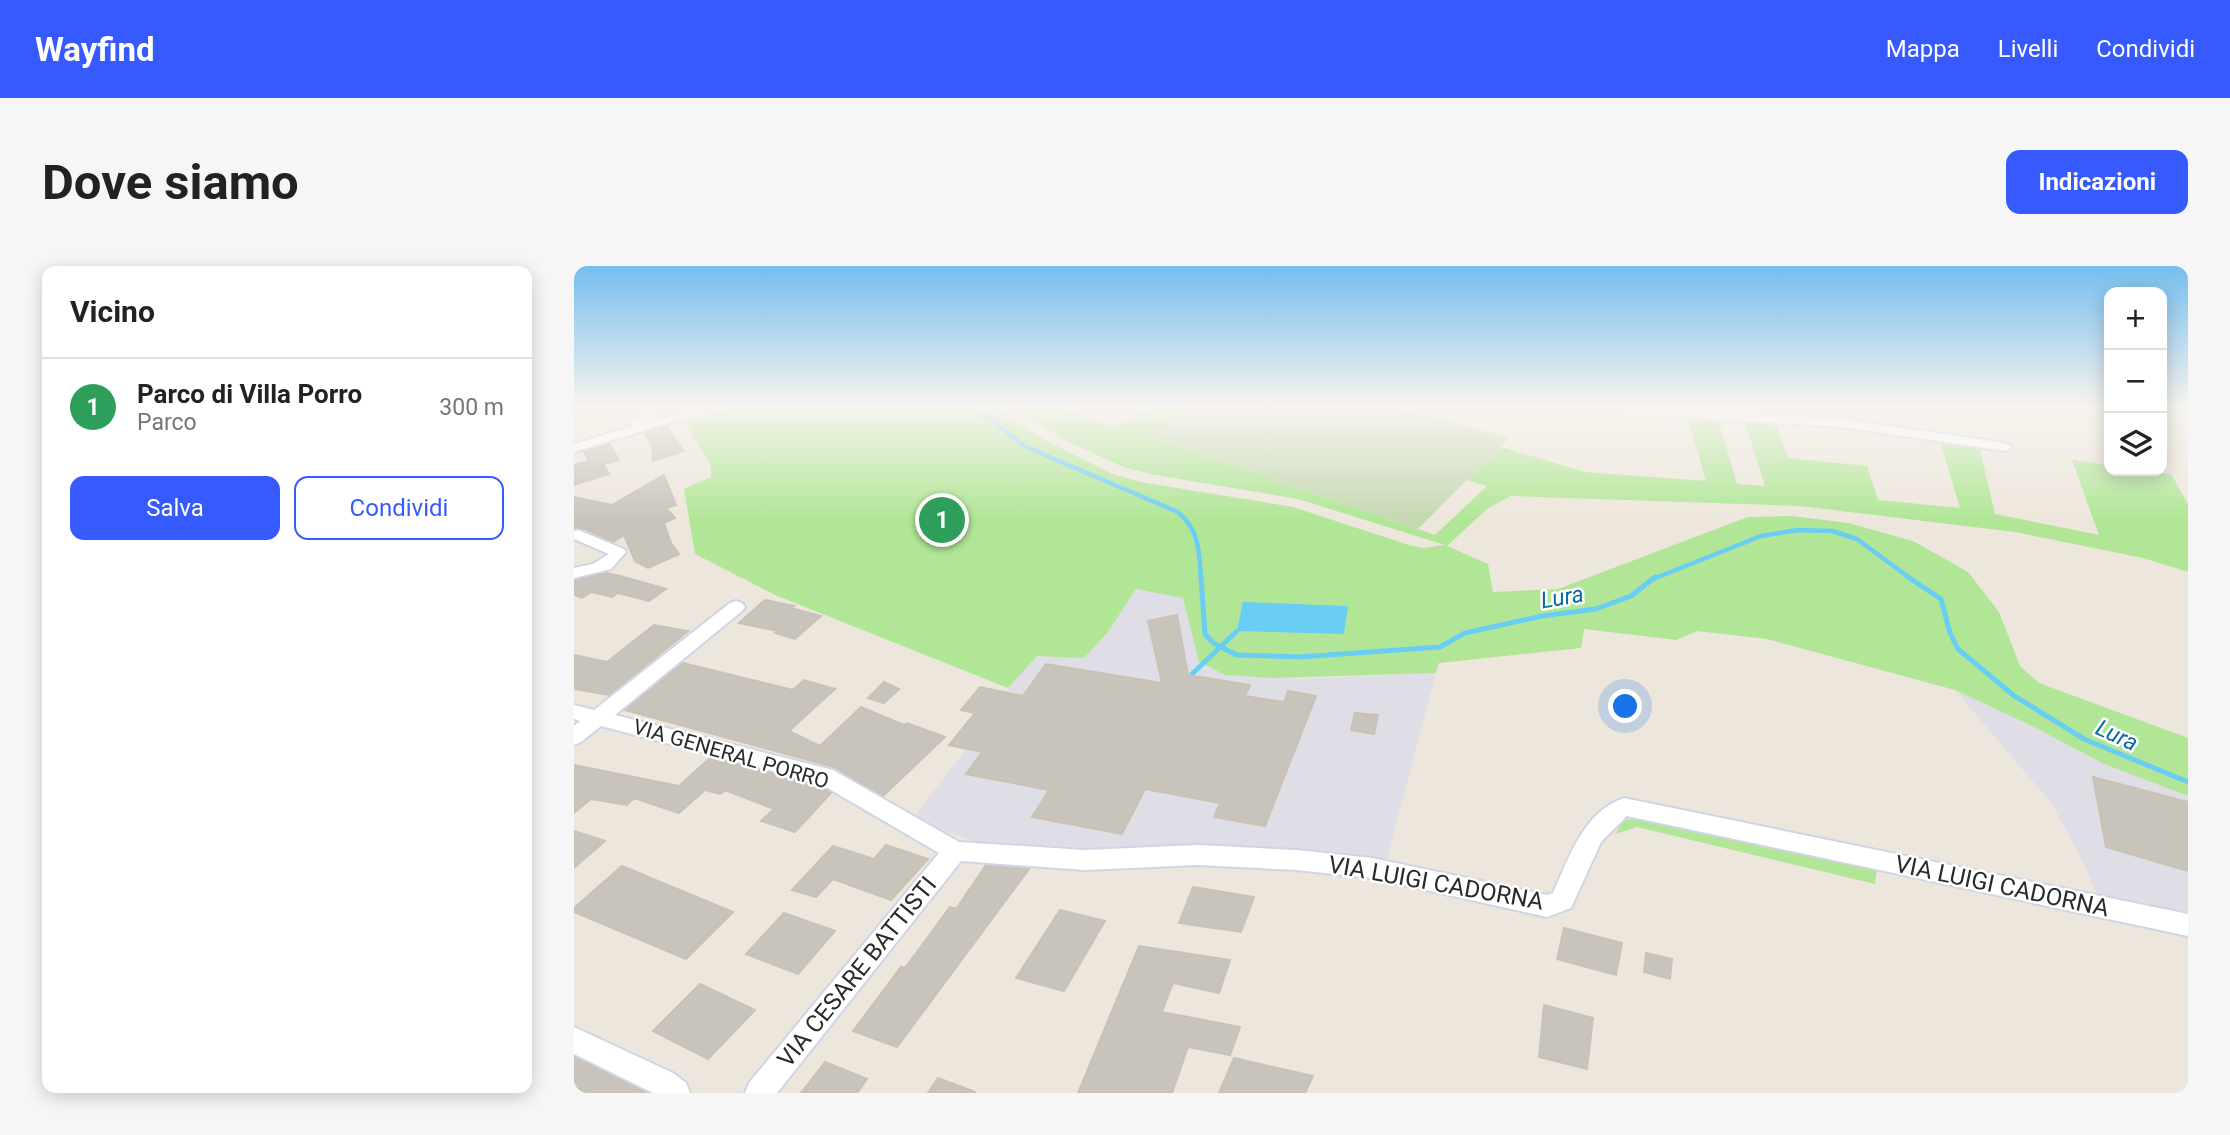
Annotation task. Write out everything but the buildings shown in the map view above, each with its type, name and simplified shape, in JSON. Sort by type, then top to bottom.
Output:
[{"type":"street","points":[[1982,444],[2005,447]]},
{"type":"street","points":[[574,573],[606,566],[614,560],[618,552],[578,536]]},
{"type":"street","points":[[574,737],[736,607]]},
{"type":"street","name":"VIA GENERAL PORRO","points":[[574,712],[825,776],[955,851]]},
{"type":"street","name":"VIA LUIGI CADORNA","points":[[955,851],[1085,860],[1198,855],[1297,860],[1372,868],[1547,906],[1562,901],[1593,833],[1609,815],[1625,807],[2188,925]]},
{"type":"street","name":"VIA CESARE BATTISTI","points":[[760,1093],[955,851]]},
{"type":"street","points":[[574,1040],[663,1083],[676,1093]]},
{"type":"shaded area","points":[[1136,589],[1183,598],[1199,662],[1225,675],[1300,679],[1436,673],[1386,862],[977,842],[912,819],[1010,693],[1008,688],[1037,655],[1084,657],[1108,632]]},
{"type":"shaded area","points":[[1955,690],[2104,764],[2188,796],[2188,939],[2153,927],[2106,916],[2085,866],[2052,804]]},
{"type":"green space","points":[[698,444],[1052,444],[1110,473],[1141,482],[1293,507],[1423,548],[1445,545],[1298,499],[1123,467],[1073,444],[1171,444],[1435,535],[1487,486],[1467,480],[1501,447],[1585,472],[1706,481],[1695,444],[1725,444],[1737,484],[1765,486],[1751,444],[1783,444],[1788,458],[1867,466],[1878,500],[1960,508],[1941,444],[1967,444],[1979,446],[1995,514],[2099,535],[2072,460],[2104,464],[2104,476],[2171,474],[2188,504],[2188,572],[2143,558],[2015,532],[1800,506],[1511,496],[1488,508],[1447,546],[1488,564],[1493,592],[1558,589],[1748,517],[1792,516],[1848,523],[1913,541],[1968,572],[1999,612],[2020,666],[2039,683],[2188,738],[2188,796],[2104,764],[1955,690],[1767,639],[1697,631],[1676,640],[1584,629],[1581,648],[1439,663],[1436,673],[1274,678],[1225,675],[1199,662],[1183,598],[1136,589],[1108,632],[1084,658],[1037,656],[1008,688],[775,595],[695,554],[684,489],[711,477],[711,466]]},
{"type":"green space","points":[[1170,444],[1503,444],[1418,529]]},
{"type":"green space","points":[[1645,818],[1877,867],[1875,884],[1637,827],[1615,834],[1624,820]]},
{"type":"water","points":[[1243,602],[1348,606],[1344,634],[1237,631]]},
{"type":"waterway","name":"Lura","points":[[1021,444],[1178,512],[1194,534],[1199,551],[1201,579]]},
{"type":"waterway","name":"Lura","points":[[1653,579],[1761,536],[1798,530],[1832,531],[1857,539],[1911,579]]},
{"type":"waterway","name":"Lura","points":[[1201,577],[1205,634],[1221,647]]},
{"type":"waterway","name":"Lura","points":[[1221,647],[1237,655],[1300,657],[1440,647],[1465,633],[1542,616],[1596,609],[1631,596],[1655,577]]},
{"type":"waterway","name":"Lura","points":[[1911,579],[1941,599],[1950,633],[1958,649],[2013,695],[2084,739],[2188,782]]},
{"type":"waterway","points":[[1221,647],[1237,631]]},
{"type":"waterway","points":[[1192,674],[1221,647]]},
{"type":"place","name":"Parco di Villa Porro","points":[[942,520]]}]
